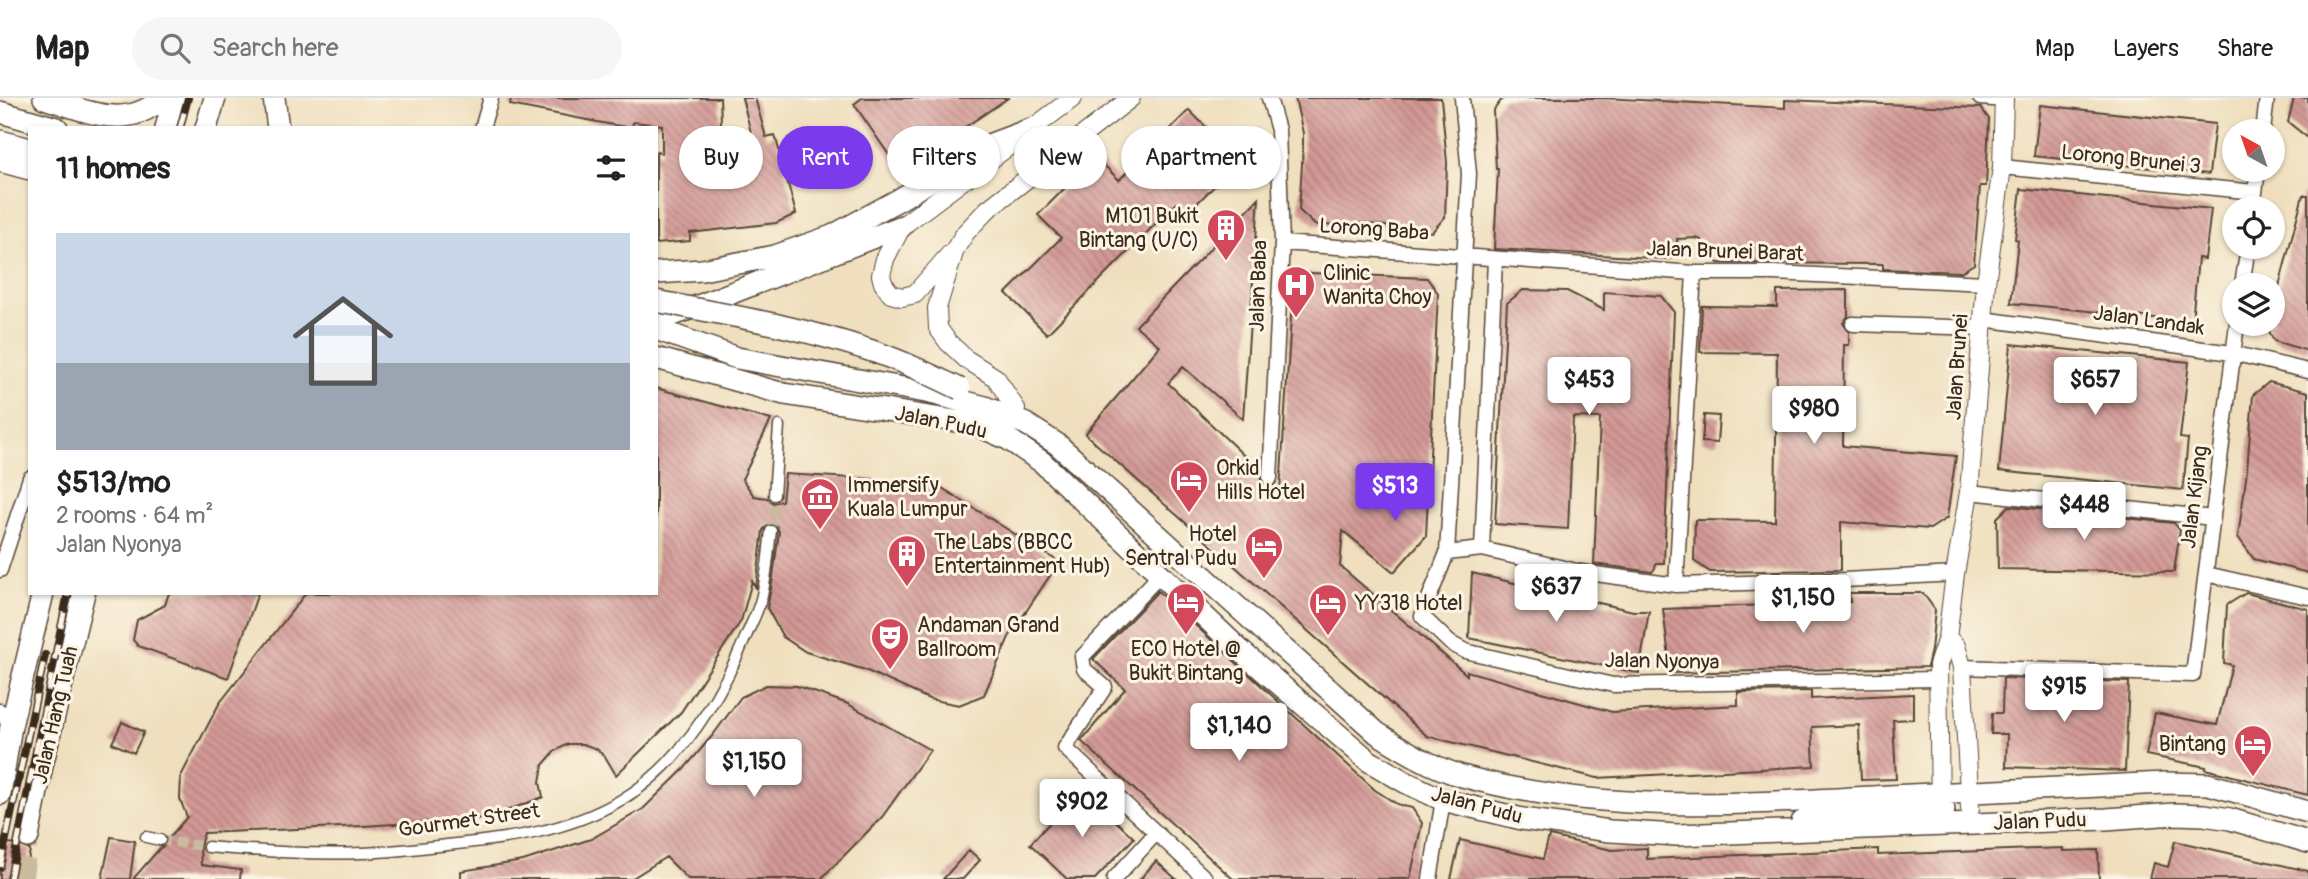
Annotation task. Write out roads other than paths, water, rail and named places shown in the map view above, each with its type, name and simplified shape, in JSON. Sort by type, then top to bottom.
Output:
[{"type":"main road","points":[[44,98],[115,118],[150,108],[162,98]]},
{"type":"main road","points":[[167,126],[174,98]]},
{"type":"main road","points":[[207,126],[215,98]]},
{"type":"main road","points":[[274,98],[278,126]]},
{"type":"main road","points":[[76,108],[92,126]]},
{"type":"main road","points":[[0,112],[50,126]]},
{"type":"main road","points":[[658,273],[702,270],[775,256],[832,236],[991,144],[1014,135]]},
{"type":"main road","points":[[0,141],[28,148]]},
{"type":"main road","points":[[0,161],[28,168]]},
{"type":"main road","points":[[658,314],[673,315],[902,226]]},
{"type":"main road","points":[[658,301],[779,326],[864,348],[960,389],[1016,409],[1057,444]]},
{"type":"main road","name":"Jalan Pudu","points":[[658,330],[737,358],[931,393],[985,407],[1026,424],[1057,444],[1377,733],[1411,755],[1461,775],[1536,792],[1613,802],[1940,802],[2165,783],[2208,784],[2308,812]]},
{"type":"main road","name":"Jalan Pudu","points":[[658,359],[784,394],[974,424],[998,433],[1042,463],[1242,652],[1369,761],[1443,800],[1522,819],[1610,831],[1677,835],[2175,814],[2230,819],[2308,842]]},
{"type":"main road","points":[[658,373],[749,393],[784,394]]},
{"type":"main road","name":"Jalan Hang Tuah","points":[[0,794],[5,719],[42,595]]},
{"type":"main road","name":"Jalan Hang Tuah","points":[[28,837],[42,766],[84,595]]},
{"type":"main road","points":[[1970,801],[2154,803],[2175,814]]},
{"type":"main road","points":[[1767,832],[1832,814],[1940,802]]},
{"type":"street","points":[[483,126],[491,98]]},
{"type":"street","points":[[1035,126],[1073,98]]},
{"type":"street","points":[[1014,142],[902,226],[888,253],[881,275],[883,284],[891,294],[902,297],[915,294],[988,209],[1131,98]]},
{"type":"street","name":"Jalan Baba","points":[[1269,98],[1278,130],[1282,243],[1270,478]]},
{"type":"street","name":"Jalan Nyonya","points":[[1462,98],[1469,174],[1447,553],[1422,616],[1450,643],[1465,651],[1613,685],[1937,679]]},
{"type":"street","points":[[1980,98],[2005,99]]},
{"type":"street","points":[[2264,119],[2267,98]]},
{"type":"street","name":"Jalan Brunei","points":[[1940,802],[1938,665],[1947,638],[1969,492],[1986,283],[2002,167],[2005,99]]},
{"type":"street","name":"Lorong Brunei 3","points":[[2002,167],[2255,192]]},
{"type":"street","points":[[2254,196],[2256,182]]},
{"type":"street","points":[[966,232],[955,249],[937,308],[938,328],[966,359],[996,377],[1016,409]]},
{"type":"street","name":"Lorong Baba","points":[[1282,243],[1464,255]]},
{"type":"street","name":"Jalan Brunei Barat","points":[[1464,255],[1495,260],[1694,273],[1774,273],[1986,283]]},
{"type":"street","points":[[1482,549],[1495,260]]},
{"type":"street","points":[[1676,585],[1694,273]]},
{"type":"street","name":"Jalan Landak","points":[[1853,324],[1982,323],[2232,353],[2308,370]]},
{"type":"street","name":"Jalan Kijang","points":[[1962,667],[2193,675],[2235,336]]},
{"type":"street","points":[[774,495],[779,426]]},
{"type":"street","points":[[0,570],[28,484]]},
{"type":"street","points":[[1969,492],[2213,518]]},
{"type":"street","name":"Gourmet Street","points":[[208,847],[285,853],[363,853],[500,840],[538,833],[592,815],[622,800],[680,749],[725,684],[761,599],[771,531]]},
{"type":"street","points":[[1447,553],[1482,549],[1581,572],[1676,585],[1955,574]]},
{"type":"street","points":[[2206,574],[2308,597]]},
{"type":"street","points":[[1160,575],[1082,657],[1084,669],[1105,687],[1065,748],[1206,879]]},
{"type":"street","points":[[1947,638],[1956,646],[1962,667],[1970,801]]},
{"type":"street","points":[[1430,879],[1443,800]]},
{"type":"street","points":[[1114,879],[1156,833]]},
{"type":"street","points":[[146,837],[160,840]]},
{"type":"tunnel","points":[[771,531],[774,495]]},
{"type":"tunnel","points":[[22,879],[28,837]]},
{"type":"tunnel","points":[[160,840],[208,847]]},
{"type":"railway","points":[[181,126],[188,98]]},
{"type":"railway","points":[[10,879],[68,595]]},
{"type":"railway","points":[[0,867],[45,655]]},
{"type":"place","name":"M101 Bukit Bintang (U/C)","points":[[1226,262]]},
{"type":"place","name":"Clinic Wanita Choy","points":[[1296,319]]},
{"type":"place","name":"Orkid Hills Hotel","points":[[1189,514]]},
{"type":"place","name":"Immersify Kuala Lumpur","points":[[820,531]]},
{"type":"place","name":"Hotel Sentral Pudu","points":[[1264,580]]},
{"type":"place","name":"The Labs (BBCC Entertainment Hub)","points":[[907,588]]},
{"type":"place","name":"ECO Hotel @ Bukit Bintang","points":[[1186,636]]},
{"type":"place","name":"YY318 Hotel","points":[[1328,637]]},
{"type":"place","name":"Andaman Grand Ballroom","points":[[890,671]]},
{"type":"place","name":"Bintang","points":[[2253,778]]}]
